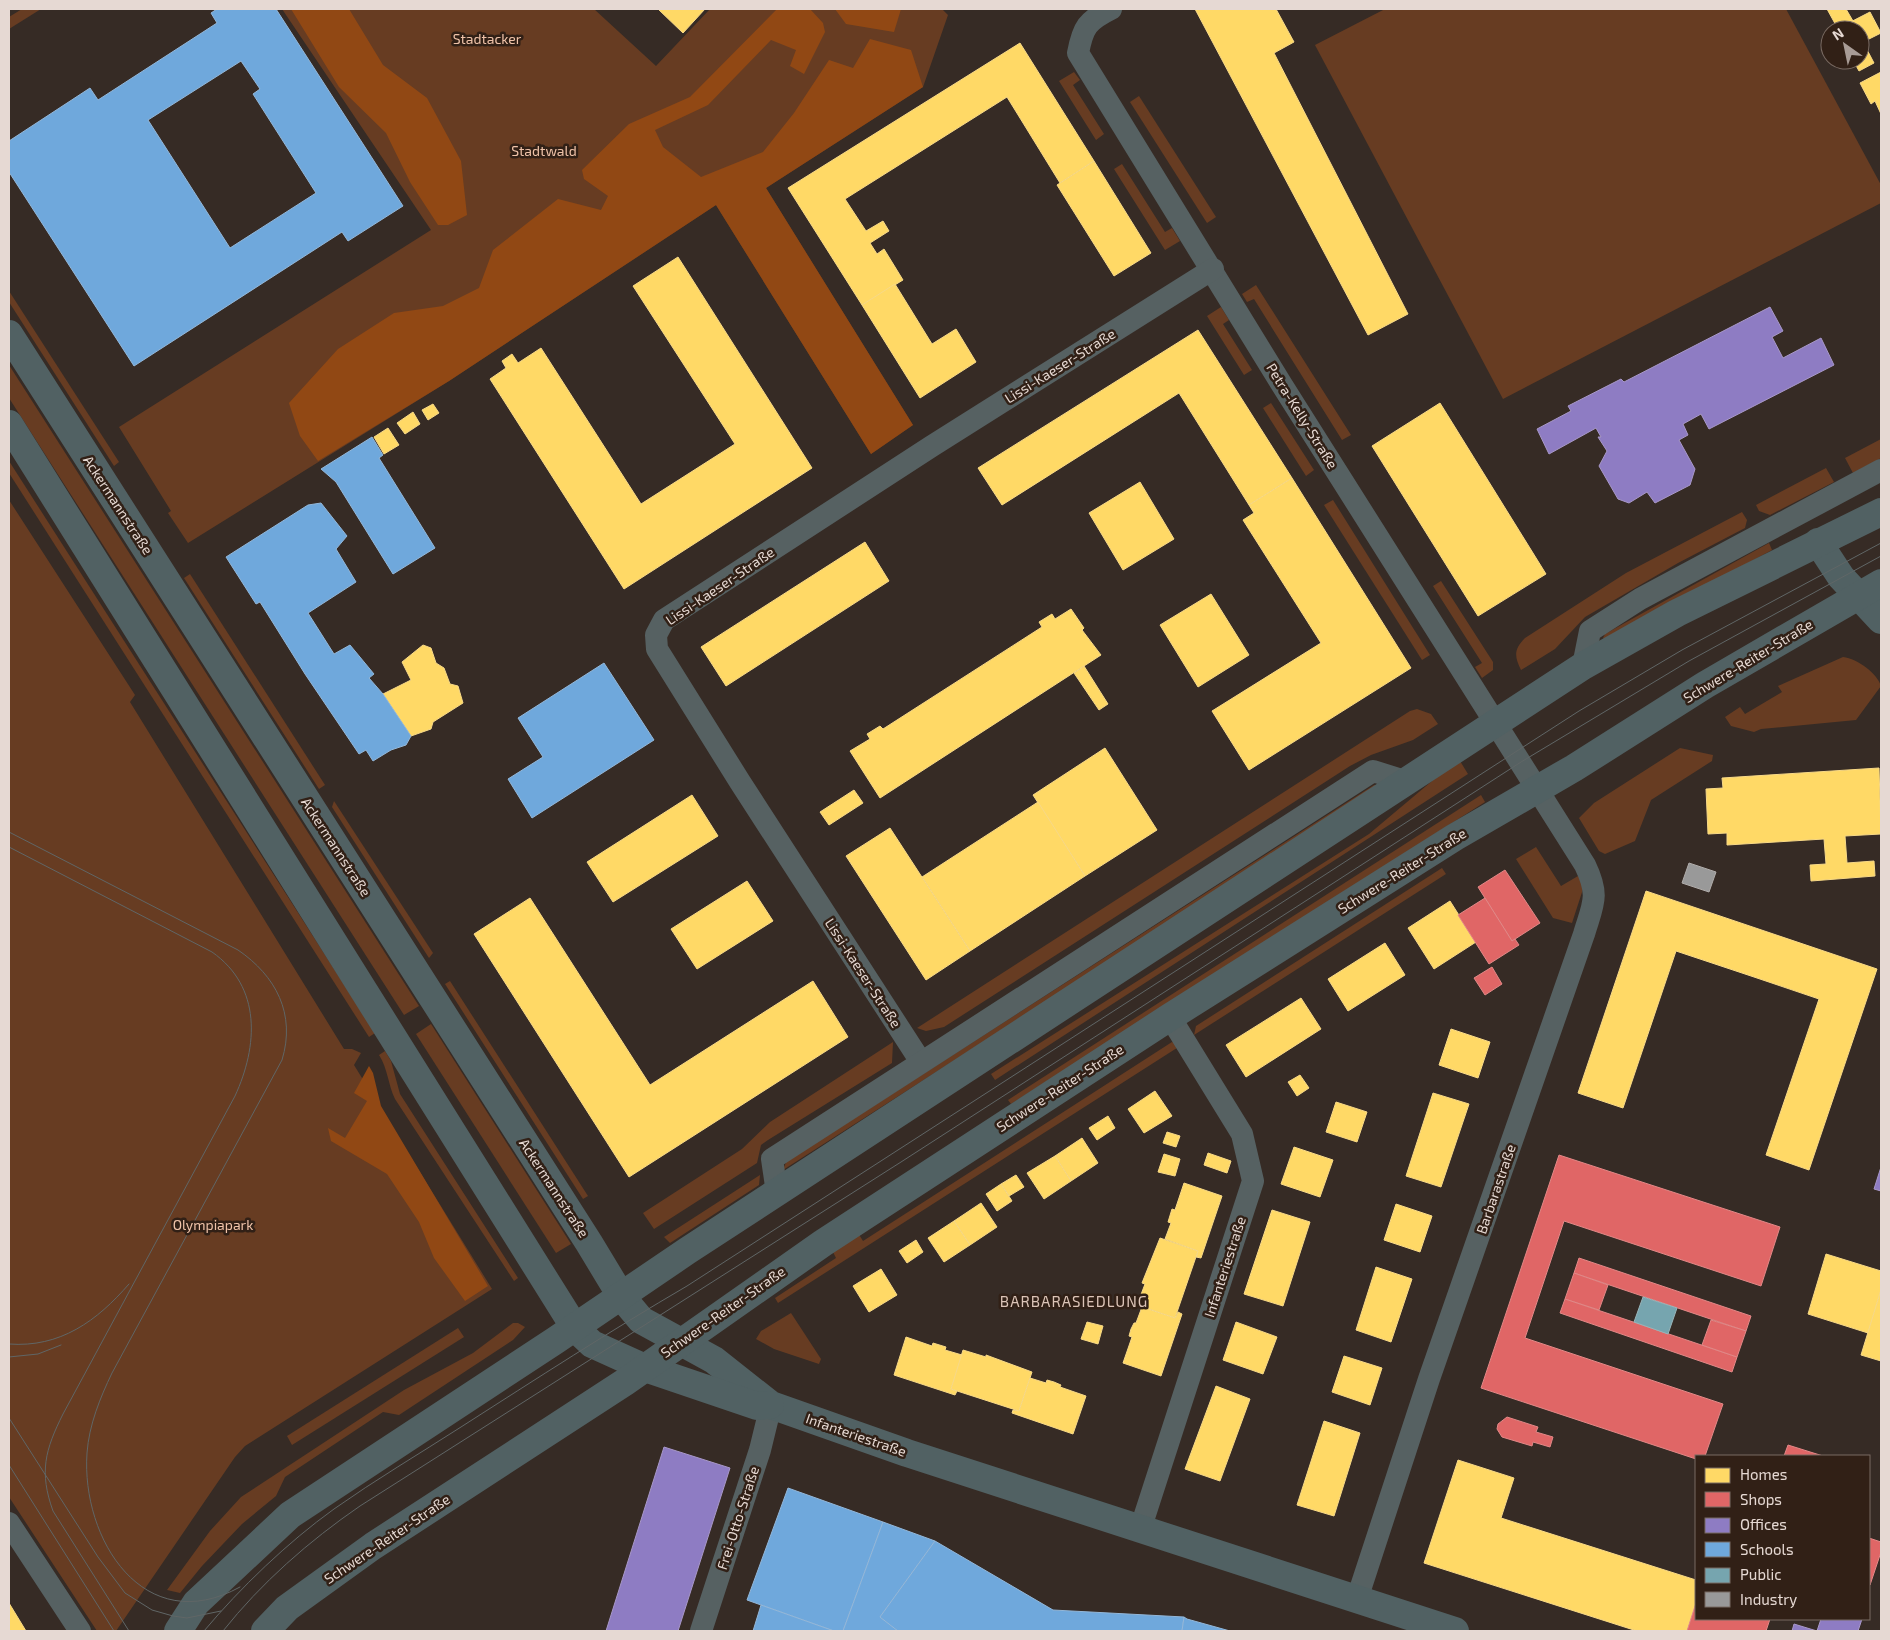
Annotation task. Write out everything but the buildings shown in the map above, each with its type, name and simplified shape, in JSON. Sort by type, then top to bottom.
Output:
[{"type":"main road","name":"Ackermannstraße","points":[[9,334],[621,1296],[641,1320],[681,1341]]},
{"type":"main road","points":[[9,424],[575,1328],[592,1344],[644,1368]]},
{"type":"main road","points":[[178,1631],[196,1604],[290,1515],[777,1193],[1583,666],[1677,613],[1881,512]]},
{"type":"main road","points":[[1818,542],[1841,577],[1881,620]]},
{"type":"main road","name":"Schwere-Reiter-Straße","points":[[265,1631],[287,1608],[372,1546],[644,1368],[823,1243],[1170,1016],[1455,837],[1714,680],[1881,583]]},
{"type":"main road","name":"Infanteriestraße","points":[[681,1341],[732,1372],[771,1405],[907,1453],[1140,1530],[1455,1631]]},
{"type":"main road","name":"Infanteriestraße","points":[[644,1368],[757,1406],[771,1405]]},
{"type":"street","name":"Petra-Kelly-Straße","points":[[1111,9],[1095,17],[1085,27],[1078,53],[1282,385],[1537,789]]},
{"type":"street","name":"Lissi-Kaeser-Straße","points":[[921,1062],[678,682],[658,649],[656,635],[664,620],[932,446],[1212,269]]},
{"type":"street","points":[[1583,666],[1590,631],[1640,599],[1881,470]]},
{"type":"street","points":[[777,1193],[772,1159],[1373,771],[1408,782]]},
{"type":"street","name":"Barbarastraße","points":[[1357,1599],[1429,1379],[1594,901],[1595,890],[1585,865],[1537,789]]},
{"type":"street","name":"Infanteriestraße","points":[[1140,1530],[1252,1181],[1242,1134],[1170,1016]]},
{"type":"street","name":"Frei-Otto-Straße","points":[[701,1631],[760,1450],[771,1405]]},
{"type":"street","points":[[9,1523],[80,1631]]},
{"type":"green space","points":[[22,9],[41,9],[9,29],[9,17]]},
{"type":"green space","name":"Stadtwald","points":[[282,9],[594,9],[656,66],[710,9],[942,9],[948,15],[923,87],[766,188],[913,425],[871,454],[716,205],[449,381],[188,543],[168,513],[171,511],[119,427],[431,230]]},
{"type":"green space","points":[[1385,9],[1786,9],[1881,185],[1881,203],[1503,399],[1315,45]]},
{"type":"green space","points":[[1074,72],[1080,80],[1073,85],[1104,134],[1096,140],[1059,81]]},
{"type":"green space","points":[[1139,96],[1216,217],[1207,223],[1130,102]]},
{"type":"green space","points":[[1122,164],[1165,232],[1172,228],[1180,241],[1165,250],[1114,169]]},
{"type":"green space","points":[[1256,285],[1351,435],[1342,440],[1254,299],[1247,302],[1242,294]]},
{"type":"green space","points":[[9,291],[119,462],[114,466],[9,302]]},
{"type":"green space","points":[[1221,307],[1229,320],[1223,324],[1252,370],[1244,375],[1207,316]]},
{"type":"green space","points":[[9,365],[419,1006],[404,1015],[9,398]]},
{"type":"green space","points":[[1271,403],[1314,470],[1306,476],[1263,408]]},
{"type":"green space","points":[[1881,439],[1881,458],[1853,473],[1845,458]]},
{"type":"green space","points":[[9,461],[375,1033],[369,1037],[9,473]]},
{"type":"green space","points":[[1826,468],[1834,482],[1770,515],[1759,511],[1756,505]]},
{"type":"green space","name":"Olympiapark","points":[[9,500],[135,695],[130,702],[344,1049],[352,1049],[361,1053],[354,1065],[492,1289],[245,1446],[235,1457],[116,1631],[97,1631],[9,1497]]},
{"type":"green space","points":[[1333,500],[1430,655],[1422,660],[1324,505]]},
{"type":"green space","points":[[1742,512],[1747,520],[1745,528],[1678,563],[1585,617],[1555,649],[1521,670],[1516,653],[1525,638],[1626,573]]},
{"type":"green space","points":[[1769,543],[1772,550],[1605,640],[1603,638],[1605,634]]},
{"type":"green space","points":[[190,574],[325,785],[319,789],[184,578]]},
{"type":"green space","points":[[1441,581],[1493,662],[1493,670],[1482,678],[1475,667],[1482,663],[1433,586]]},
{"type":"green space","points":[[1843,657],[1866,667],[1879,681],[1881,686],[1856,720],[1761,729],[1754,732],[1731,726],[1725,717],[1740,707],[1745,714],[1782,692],[1778,686]]},
{"type":"green space","points":[[1417,709],[1431,714],[1438,724],[1413,740],[1371,755],[1350,766],[944,1027],[926,1031],[917,1028],[1410,711]]},
{"type":"green space","points":[[1680,748],[1713,755],[1712,761],[1651,800],[1635,841],[1605,854],[1599,851],[1579,818],[1594,803]]},
{"type":"green space","points":[[1460,761],[1468,774],[995,1080],[991,1074],[1369,834],[1438,776]]},
{"type":"green space","points":[[1376,785],[1356,803],[783,1170],[786,1162]]},
{"type":"green space","points":[[1481,795],[1485,802],[1011,1104],[1008,1100]]},
{"type":"green space","points":[[334,801],[433,953],[429,958],[332,807]]},
{"type":"green space","points":[[1536,847],[1561,886],[1578,876],[1584,886],[1572,923],[1553,918],[1516,859]]},
{"type":"green space","points":[[1442,868],[1446,874],[1194,1035],[1196,1026]]},
{"type":"green space","points":[[450,981],[588,1196],[583,1199],[445,984]]},
{"type":"green space","points":[[431,1024],[571,1244],[556,1253],[416,1034]]},
{"type":"green space","points":[[893,1042],[892,1063],[768,1140],[761,1145],[757,1163],[654,1229],[643,1213],[742,1149],[770,1122]]},
{"type":"green space","points":[[1172,1042],[1180,1046],[778,1303],[775,1298],[836,1258],[832,1250],[858,1233],[863,1241]]},
{"type":"green space","points":[[385,1051],[391,1061],[400,1094],[518,1278],[514,1281],[395,1099],[379,1055]]},
{"type":"green space","points":[[760,1175],[759,1185],[670,1243],[664,1237]]},
{"type":"green space","points":[[791,1313],[821,1359],[819,1364],[774,1349],[756,1339],[761,1331]]},
{"type":"green space","points":[[513,1323],[518,1323],[525,1327],[513,1340],[399,1415],[383,1412],[285,1477],[276,1496],[242,1524],[202,1566],[180,1593],[167,1590],[210,1531],[241,1497],[404,1390],[473,1353]]},
{"type":"green space","points":[[458,1328],[464,1337],[292,1445],[287,1436]]},
{"type":"shaded area","points":[[291,9],[349,9],[383,65],[427,98],[461,161],[467,215],[448,225],[438,225],[410,182],[386,133],[339,87]]},
{"type":"shaded area","points":[[777,9],[810,9],[823,23],[825,32],[804,74],[790,66],[796,50],[771,40],[708,105],[655,130],[663,147],[701,177],[763,152],[794,113],[829,60],[853,68],[870,39],[911,50],[923,87],[766,188],[913,425],[871,454],[716,205],[449,381],[318,461],[300,436],[289,403],[338,349],[394,313],[443,306],[479,288],[493,250],[558,199],[601,210],[608,196],[584,179],[582,170],[629,124],[690,97]]},
{"type":"shaded area","points":[[835,9],[901,9],[894,32],[846,24]]},
{"type":"shaded area","points":[[369,1066],[373,1073],[381,1106],[488,1286],[465,1301],[434,1258],[419,1222],[387,1174],[331,1141],[328,1128],[345,1138],[367,1101],[354,1093]]},
{"type":"tram line","points":[[204,1631],[233,1598],[282,1551],[334,1509],[381,1477],[687,1286],[1579,711],[1682,650],[1881,543]]},
{"type":"tram line","points":[[223,1631],[253,1596],[304,1548],[360,1506],[901,1162],[1521,762],[1689,661],[1881,556]]},
{"type":"tram line","points":[[9,832],[238,950],[263,972],[280,998],[286,1027],[286,1043],[282,1060],[112,1373],[96,1412],[90,1432],[87,1453],[88,1486],[95,1518],[107,1547],[125,1572],[148,1591],[175,1601],[206,1600],[240,1587]]},
{"type":"tram line","points":[[9,847],[212,952],[228,966],[240,982],[251,1018],[251,1038],[248,1057],[243,1077],[235,1096],[63,1414],[48,1450],[45,1473],[53,1511],[129,1631]]},
{"type":"tram line","points":[[9,1344],[45,1342],[61,1337],[104,1310],[129,1284]]},
{"type":"tram line","points":[[9,1357],[38,1354],[61,1345]]},
{"type":"tram line","points":[[9,1418],[98,1557],[125,1593],[152,1610],[173,1616],[187,1618],[221,1611]]},
{"type":"tram line","points":[[9,1465],[114,1631]]},
{"type":"district","name":"BARBARASIEDLUNG","points":[[1074,1302]]},
{"type":"park label","name":"Stadtacker","points":[[487,39]]}]
